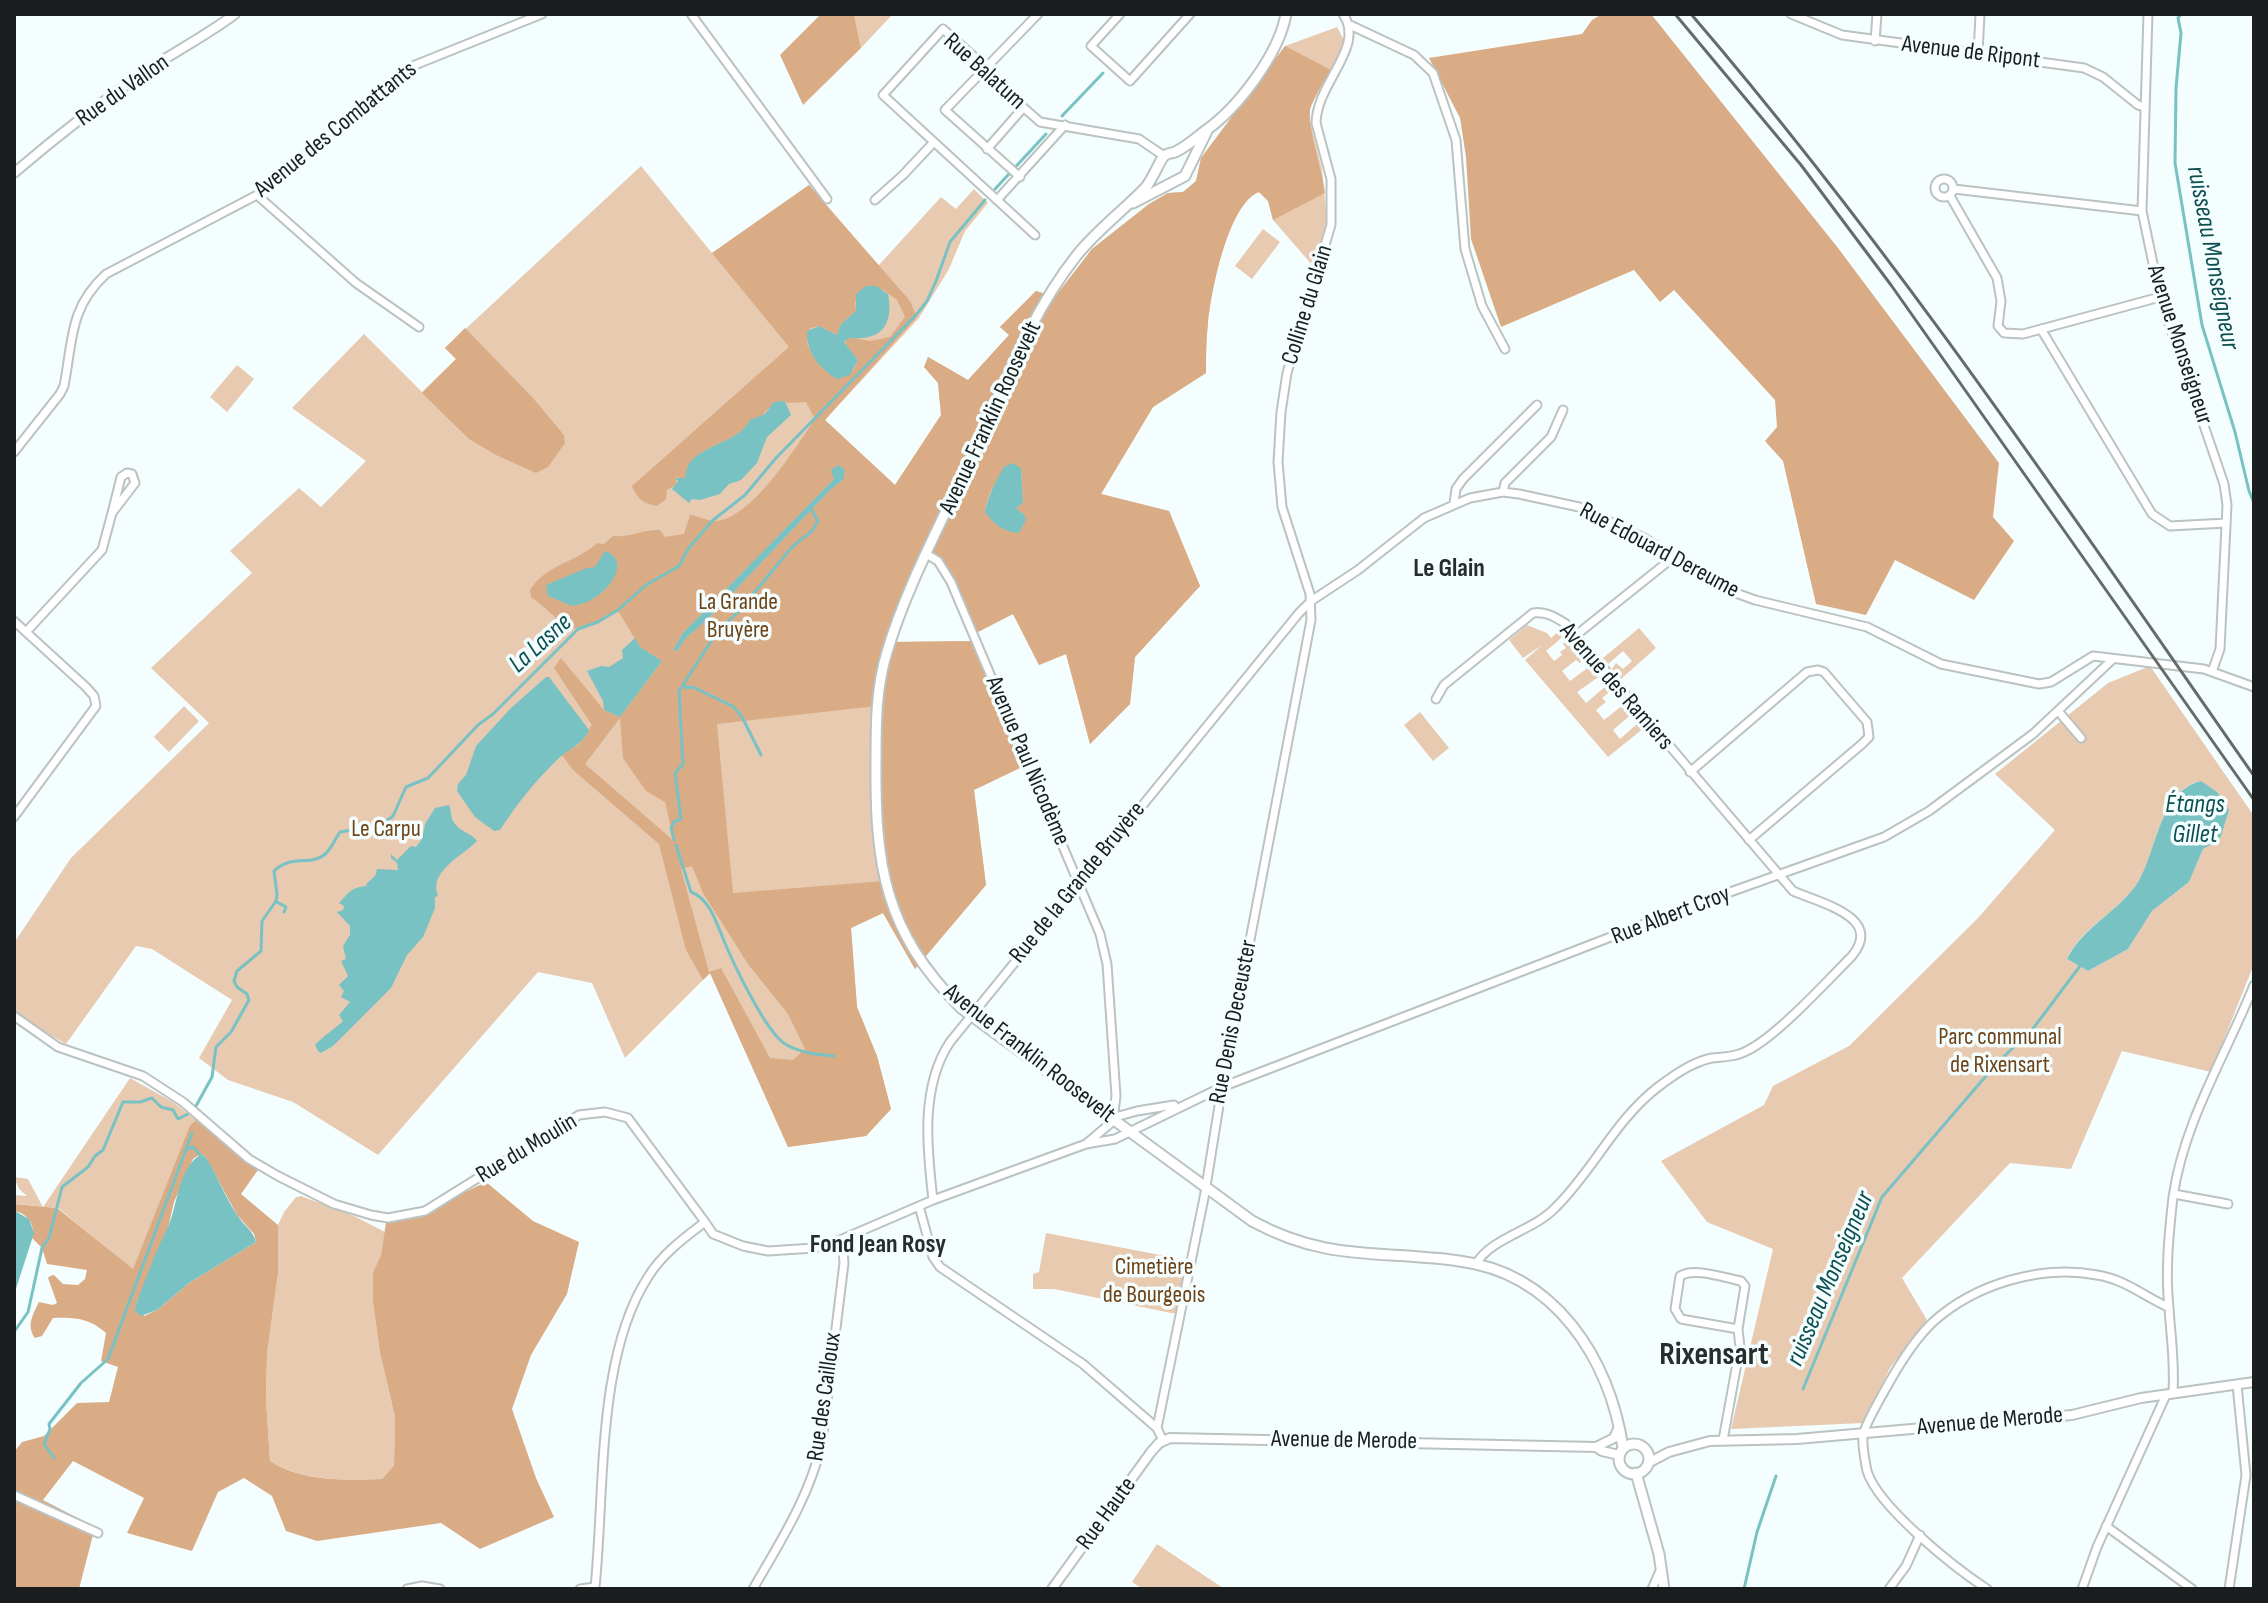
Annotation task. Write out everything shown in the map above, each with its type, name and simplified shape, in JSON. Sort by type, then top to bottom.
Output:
[{"type":"main road","points":[[1209,128],[1169,154],[1160,168],[1168,180],[1175,181],[1185,176],[1209,128],[1263,69],[1280,38],[1286,14]]},
{"type":"main road","points":[[1169,154],[1181,154],[1189,165]]},
{"type":"main road","name":"Avenue Franklin Roosevelt","points":[[1160,168],[1128,205],[1080,251],[1049,293],[897,621],[880,675],[876,706],[875,817],[878,850],[894,912],[907,940],[938,985],[971,1015],[1252,1221],[1301,1243],[1338,1252],[1476,1264],[1504,1273],[1531,1287],[1575,1327],[1603,1373],[1620,1424],[1621,1451]]},
{"type":"main road","name":"Avenue Franklin Roosevelt","points":[[1128,205],[1175,181]]},
{"type":"main road","points":[[1629,1444],[1642,1446],[1649,1457],[1648,1463],[1636,1473],[1624,1470],[1619,1462],[1621,1451],[1629,1444]]},
{"type":"main road","points":[[1636,1473],[1664,1589]]},
{"type":"street","name":"Rue du Vallon","points":[[14,173],[148,70],[235,14]]},
{"type":"street","name":"Avenue des Combattants","points":[[14,452],[64,386],[78,309],[93,286],[106,274],[257,195],[410,67],[542,14]]},
{"type":"street","points":[[691,14],[827,199]]},
{"type":"street","points":[[1020,177],[945,110],[1038,14]]},
{"type":"street","points":[[1120,14],[1091,46],[1130,81],[1190,14]]},
{"type":"street","points":[[1344,14],[1350,25],[1414,55],[1433,73],[1460,158],[1464,239],[1475,288],[1505,349]]},
{"type":"street","name":"Avenue de Ripont","points":[[1791,14],[1842,35],[2084,68],[2103,77],[2144,107]]},
{"type":"street","points":[[1875,41],[1877,14]]},
{"type":"street","points":[[1978,54],[1980,14]]},
{"type":"street","name":"Avenue Monseigneur","points":[[2148,14],[2142,211],[2160,297],[2224,484],[2226,523],[2220,649],[2212,672]]},
{"type":"street","name":"Colline du Glain","points":[[1311,601],[1282,507],[1278,485],[1278,443],[1287,373],[1331,225],[1331,179],[1316,123],[1318,103],[1350,43],[1350,25]]},
{"type":"street","name":"Rue Balatum","points":[[1035,235],[883,95],[943,29],[988,69],[988,76],[1040,122],[1139,139],[1169,154]]},
{"type":"street","points":[[987,149],[1023,108]]},
{"type":"street","points":[[997,200],[1065,125]]},
{"type":"street","points":[[875,200],[934,142]]},
{"type":"street","points":[[2142,211],[1952,192],[1997,278],[2001,301],[2000,330],[2016,336],[2160,297]]},
{"type":"street","points":[[257,195],[356,283],[419,327]]},
{"type":"street","points":[[2041,329],[2152,514],[2170,526],[2226,523]]},
{"type":"street","points":[[1454,503],[1456,489],[1463,479],[1537,405]]},
{"type":"street","points":[[1503,492],[1505,483],[1551,437],[1563,410]]},
{"type":"street","points":[[26,632],[102,550],[121,477],[132,474],[135,483],[112,513]]},
{"type":"street","name":"Rue Edouard Dereume","points":[[1311,601],[1358,570],[1412,526],[1454,503],[1503,492],[1539,496],[1579,507],[1643,537],[1713,582],[1738,594],[1867,627],[1930,660],[2009,680],[2039,684],[2051,682],[2093,656],[2197,668],[2254,687]]},
{"type":"street","name":"Avenue Paul Nicodème","points":[[928,555],[938,561],[951,582],[1100,934],[1107,964],[1116,1096],[1113,1120]]},
{"type":"street","points":[[1575,636],[1675,556]]},
{"type":"street","name":"Rue de la Grande Bruyère","points":[[933,1200],[928,1104],[944,1052],[1077,884],[1311,601]]},
{"type":"street","name":"Rue Denis Deceuster","points":[[1157,1428],[1311,620],[1311,601]]},
{"type":"street","name":"Avenue des Ramiers","points":[[1436,699],[1444,685],[1533,613],[1543,611],[1555,617],[1566,624],[1793,891],[1853,919],[1862,932],[1858,950],[1784,1022],[1742,1054],[1698,1063],[1647,1096],[1625,1119],[1574,1189],[1553,1211],[1484,1252],[1476,1264]]},
{"type":"street","points":[[14,621],[94,696],[96,706],[14,817]]},
{"type":"street","name":"Rue Albert Croy","points":[[919,1206],[1086,1144],[1115,1139],[1222,1087],[1884,837],[1911,823],[2033,734],[2113,659]]},
{"type":"street","points":[[1690,772],[1807,672],[1824,672],[1859,712],[1867,722],[1869,737],[1749,840]]},
{"type":"street","points":[[2059,712],[2081,738]]},
{"type":"street","points":[[2082,1589],[2106,1526],[2170,1394],[2176,1360],[2168,1307],[2168,1259],[2174,1194],[2197,1111],[2254,985]]},
{"type":"street","name":"Rue du Moulin","points":[[14,1016],[58,1047],[94,1061],[129,1069],[183,1102],[249,1159],[278,1176],[334,1204],[388,1218],[425,1211],[579,1115],[617,1114],[628,1118],[713,1234],[726,1241],[768,1251],[802,1250],[842,1239],[919,1206]]},
{"type":"street","name":"Rue Albert Croy","points":[[1113,1120],[1137,1111],[1188,1103]]},
{"type":"street","points":[[1086,1144],[1113,1120]]},
{"type":"street","points":[[2174,1194],[2228,1204]]},
{"type":"street","points":[[919,1206],[933,1257],[940,1267],[1083,1364],[1157,1428],[1163,1441]]},
{"type":"street","points":[[580,1589],[595,1588],[604,1454],[618,1345],[648,1275],[672,1248],[705,1222]]},
{"type":"street","name":"Rue des Cailloux","points":[[753,1589],[797,1510],[815,1469],[822,1442],[843,1271],[842,1239]]},
{"type":"street","points":[[1723,1440],[1740,1347],[1738,1329],[1745,1286],[1741,1281],[1694,1272],[1680,1276],[1675,1309],[1681,1319],[1738,1329]]},
{"type":"street","points":[[1987,1589],[1920,1535],[1873,1484],[1867,1469],[1863,1433],[1898,1367],[1918,1339],[1941,1315],[1982,1291],[2030,1276],[2089,1274],[2118,1281],[2168,1307]]},
{"type":"street","name":"Avenue de Merode","points":[[1648,1463],[1692,1444],[1723,1440],[1797,1439],[2072,1415],[2170,1394],[2253,1382]]},
{"type":"street","points":[[2229,1589],[2246,1475],[2237,1385]]},
{"type":"street","points":[[1596,1447],[1614,1438],[1620,1424]]},
{"type":"street","name":"Avenue de Merode","points":[[1163,1441],[1196,1437],[1596,1447],[1602,1451],[1621,1451]]},
{"type":"street","name":"Rue Haute","points":[[1052,1589],[1151,1452],[1163,1441]]},
{"type":"street","points":[[14,1495],[98,1533]]},
{"type":"street","points":[[2106,1526],[2192,1589]]},
{"type":"street","points":[[1889,1589],[1906,1566],[1920,1535]]},
{"type":"street","points":[[1652,1589],[1661,1569]]},
{"type":"street","points":[[407,1589],[422,1586],[440,1589]]},
{"type":"green space","points":[[821,14],[854,14],[861,48],[803,105],[780,55]]},
{"type":"green space","points":[[854,14],[893,14],[861,48]]},
{"type":"green space","points":[[1602,14],[1651,14],[1838,248],[1999,463],[1993,517],[2014,541],[1974,600],[1895,560],[1866,615],[1816,604],[1783,461],[1765,441],[1777,427],[1775,400],[1674,290],[1660,302],[1634,270],[1501,327],[1471,239],[1466,157],[1460,118],[1429,58],[1582,34],[1592,20]]},
{"type":"green space","points":[[1337,27],[1345,42],[1310,108],[1310,121],[1322,169],[1327,221],[1313,266],[1273,220],[1268,201],[1259,192],[1248,200],[1230,230],[1217,271],[1206,341],[1206,373],[1153,407],[1101,494],[1169,511],[1200,586],[1135,657],[1130,704],[1090,744],[1066,654],[1039,665],[1013,614],[974,634],[951,582],[928,555],[891,642],[972,641],[1022,767],[974,790],[986,885],[915,969],[883,913],[851,928],[857,1007],[877,1056],[891,1109],[866,1136],[788,1147],[710,973],[625,1058],[592,983],[538,972],[378,1155],[293,1102],[228,1080],[199,1058],[232,1000],[152,949],[136,946],[66,1044],[14,1010],[14,943],[71,858],[209,723],[151,668],[252,573],[230,551],[299,488],[321,507],[366,461],[292,408],[364,334],[422,392],[456,359],[445,348],[641,166],[712,253],[809,185],[878,266],[941,197],[956,209],[974,189],[988,203],[965,231],[949,269],[919,318],[825,420],[895,485],[941,415],[938,383],[924,367],[928,357],[968,380],[1009,335],[1000,327],[1036,291],[1055,297],[1092,249],[1149,204],[1168,193],[1183,192],[1196,181],[1201,158],[1285,46]]},
{"type":"green space","name":"La Grande Bruyère","points":[[1285,46],[1331,70],[1310,110],[1325,193],[1273,220],[1268,201],[1259,192],[1238,213],[1223,250],[1213,291],[1206,341],[1206,373],[1153,407],[1101,494],[1169,511],[1200,586],[1135,657],[1130,704],[1090,744],[1066,654],[1039,665],[1013,614],[974,634],[951,582],[928,555],[891,642],[972,641],[1022,767],[974,790],[986,885],[915,969],[883,913],[851,928],[857,1007],[877,1056],[891,1109],[866,1136],[788,1147],[710,973],[703,980],[686,950],[659,844],[573,770],[562,755],[579,744],[592,725],[554,668],[561,658],[604,710],[620,717],[662,661],[640,647],[618,611],[588,626],[570,628],[531,597],[530,590],[544,574],[597,543],[604,544],[613,536],[654,530],[660,530],[665,537],[684,534],[690,515],[715,521],[729,517],[757,496],[796,447],[815,419],[806,402],[785,401],[769,408],[761,417],[750,420],[738,434],[698,455],[685,479],[676,477],[676,485],[667,490],[666,499],[657,506],[642,500],[632,486],[789,347],[712,253],[809,185],[910,301],[917,317],[825,420],[895,485],[941,415],[938,383],[924,367],[928,357],[968,380],[1009,335],[1000,327],[1036,291],[1055,297],[1092,249],[1149,204],[1168,193],[1183,192],[1196,181],[1201,158]],"holes":[[[882,289],[897,300],[905,317],[890,337],[870,341],[850,337],[846,340],[845,345],[858,360],[853,371],[815,359],[807,344],[810,328],[819,326],[837,335],[841,324],[856,311],[855,302]],[[1021,468],[1023,502],[1016,509],[1024,514],[985,512],[992,489],[1005,476]],[[834,479],[843,480],[686,638],[677,651],[673,650],[683,633]],[[876,706],[884,881],[733,893],[717,724]],[[620,718],[623,758],[646,791],[665,802],[674,841],[585,764]],[[692,866],[703,893],[748,964],[788,1014],[805,1049],[793,1060],[770,1058],[721,968],[709,972],[681,869]]]},
{"type":"green space","points":[[1263,229],[1280,242],[1252,279],[1235,266]]},
{"type":"green space","points":[[465,328],[564,435],[565,443],[548,467],[536,473],[496,455],[469,439],[422,393],[456,359],[445,348]]},
{"type":"green space","points":[[237,365],[254,379],[227,412],[210,397]]},
{"type":"green space","points":[[1527,625],[1547,633],[1551,638],[1560,630],[1565,635],[1546,651],[1554,661],[1562,655],[1560,652],[1566,648],[1563,644],[1568,640],[1585,659],[1580,663],[1576,660],[1562,671],[1570,681],[1590,666],[1600,676],[1577,692],[1586,703],[1607,685],[1612,690],[1602,698],[1606,702],[1596,710],[1604,720],[1623,705],[1632,714],[1613,730],[1620,739],[1639,722],[1644,728],[1608,757],[1525,660],[1542,645],[1523,658],[1509,640]]},
{"type":"green space","points":[[1639,628],[1656,648],[1621,679],[1612,669],[1616,663],[1623,669],[1632,661],[1623,651],[1608,664],[1603,658]]},
{"type":"green space","name":"Parc communal de Rixensart","points":[[2150,666],[2254,816],[2254,964],[2211,1072],[2122,1051],[2071,1169],[2010,1163],[1902,1278],[1927,1320],[1890,1368],[1863,1423],[1731,1429],[1773,1249],[1707,1222],[1661,1161],[1764,1105],[1773,1086],[1849,1046],[1978,918],[2055,830],[1995,774],[2108,683]],"holes":[[[2201,781],[2203,849],[2189,882],[2152,911],[2128,949],[2088,971],[2067,959],[2081,938],[2138,882],[2161,824],[2176,796]]]},
{"type":"green space","points":[[184,706],[199,721],[169,752],[154,737]]},
{"type":"green space","points":[[1420,712],[1449,748],[1433,761],[1404,725]]},
{"type":"green space","points":[[130,1078],[173,1102],[196,1120],[190,1125],[133,1270],[58,1208],[43,1207]]},
{"type":"green space","points":[[196,1120],[258,1170],[241,1194],[278,1225],[278,1274],[267,1354],[270,1461],[296,1473],[324,1478],[382,1479],[394,1465],[395,1417],[380,1353],[373,1303],[373,1272],[381,1255],[387,1216],[434,1207],[486,1182],[533,1221],[579,1242],[567,1294],[531,1355],[512,1409],[536,1478],[554,1517],[480,1549],[441,1523],[317,1541],[286,1531],[272,1496],[244,1478],[218,1492],[192,1551],[127,1533],[144,1498],[73,1461],[43,1500],[95,1527],[79,1589],[14,1589],[14,1452],[22,1442],[44,1436],[77,1403],[109,1402],[118,1367],[101,1361],[106,1333],[88,1321],[53,1318],[42,1336],[35,1338],[32,1334],[31,1324],[39,1302],[57,1303],[48,1278],[54,1275],[63,1284],[78,1285],[85,1279],[87,1270],[47,1264],[42,1248],[32,1238],[33,1229],[29,1220],[14,1211],[14,1204],[57,1208],[133,1269],[190,1125]],"holes":[[[199,1155],[205,1156],[237,1215],[254,1234],[256,1242],[189,1283],[157,1310],[144,1316],[136,1304],[168,1228],[174,1202],[193,1159]]]},
{"type":"green space","points":[[14,1177],[28,1179],[43,1207],[14,1204],[14,1195],[27,1196],[19,1189]]},
{"type":"green space","points":[[301,1196],[354,1216],[385,1232],[381,1255],[373,1272],[373,1303],[380,1353],[395,1417],[394,1465],[382,1479],[310,1476],[270,1461],[267,1354],[278,1274],[278,1225],[284,1212],[296,1197]]},
{"type":"green space","name":"Cimetière de Bourgeois","points":[[1046,1233],[1186,1260],[1176,1314],[1054,1289],[1033,1289],[1033,1274],[1039,1272]]},
{"type":"green space","points":[[1157,1544],[1223,1589],[1143,1589],[1132,1582]]},
{"type":"water","points":[[866,286],[876,286],[888,294],[887,323],[878,333],[844,342],[858,360],[850,375],[837,379],[815,359],[807,331],[819,326],[837,335],[841,324],[856,311],[856,294]]},
{"type":"water","points":[[785,401],[791,415],[767,437],[757,463],[741,480],[729,484],[720,494],[692,499],[689,503],[672,489],[678,481],[675,478],[685,478],[688,466],[700,453],[737,434],[750,420],[765,414],[774,402]]},
{"type":"water","points":[[1012,463],[1021,468],[1023,502],[1016,509],[1024,514],[1026,520],[1019,533],[999,527],[985,512],[1004,467]]},
{"type":"water","points":[[838,465],[845,470],[843,480],[686,638],[677,651],[673,650],[683,633],[834,479],[831,470]]},
{"type":"water","points":[[605,551],[617,562],[617,569],[598,596],[572,606],[548,596],[546,585],[595,567]]},
{"type":"water","points":[[635,638],[640,647],[662,661],[620,717],[604,710],[603,701],[587,671],[601,666],[609,667],[623,658],[622,650]]},
{"type":"water","points":[[546,677],[589,730],[541,776],[500,830],[494,831],[475,817],[457,791],[458,784],[466,775],[476,746],[510,709]]},
{"type":"water","name":"Étangs Gillet","points":[[2201,781],[2217,792],[2229,810],[2220,839],[2203,849],[2189,882],[2152,911],[2128,949],[2088,971],[2067,959],[2082,938],[2130,893],[2144,869],[2168,809],[2187,787]]},
{"type":"water","points":[[449,805],[455,824],[477,841],[442,872],[436,887],[438,896],[435,897],[435,908],[423,937],[407,955],[391,988],[333,1046],[321,1053],[315,1045],[343,1021],[339,1015],[350,1002],[341,997],[344,991],[339,985],[348,976],[341,961],[346,959],[343,946],[350,935],[350,926],[337,912],[344,906],[339,903],[352,890],[367,886],[377,869],[398,870],[391,854],[397,860],[411,846],[416,847],[435,808]]},
{"type":"water","points":[[200,1155],[205,1156],[239,1219],[256,1242],[189,1283],[157,1310],[141,1316],[135,1311],[136,1304],[171,1220],[182,1179]]},
{"type":"water","points":[[15,1211],[29,1219],[34,1233],[14,1295]]},
{"type":"waterway","name":"ruisseau Monseigneur","points":[[2181,14],[2178,18],[2181,33],[2176,88],[2175,163],[2202,325],[2254,503]]},
{"type":"waterway","name":"La Lasne","points":[[1062,116],[1103,73]]},
{"type":"waterway","name":"La Lasne","points":[[995,189],[1046,134]]},
{"type":"waterway","name":"La Lasne","points":[[196,1106],[212,1077],[216,1047],[231,1032],[249,1000],[234,981],[237,971],[261,951],[262,921],[277,895],[274,871],[287,863],[319,858],[329,850],[340,832],[381,825],[393,816],[406,787],[428,778],[578,629],[618,610],[646,585],[679,566],[688,549],[712,521],[745,495],[776,458],[916,315],[927,301],[950,242],[985,200]]},
{"type":"waterway","name":"Le Carpu","points":[[674,840],[671,828],[674,822],[681,819],[675,773],[683,764],[679,691],[717,632],[740,610],[792,547],[812,531],[818,521],[812,510]]},
{"type":"waterway","points":[[684,684],[686,688],[693,687],[734,707],[761,755]]},
{"type":"waterway","name":"Le Carpu","points":[[676,845],[691,892],[711,910],[741,978],[768,1025],[777,1037],[791,1047],[834,1056]]},
{"type":"waterway","points":[[277,902],[286,907],[284,912]]},
{"type":"waterway","name":"ruisseau Monseigneur","points":[[1803,1389],[1882,1197],[1998,1062],[2032,1030],[2080,966]]},
{"type":"waterway","name":"La Lasne","points":[[14,1332],[28,1312],[42,1248],[49,1238],[62,1187],[88,1167],[103,1150],[123,1102],[152,1098],[161,1107],[173,1110],[178,1119],[188,1114]]},
{"type":"waterway","points":[[54,1458],[44,1444],[49,1424],[81,1383],[108,1359],[192,1133]]},
{"type":"waterway","points":[[187,1149],[193,1147],[200,1155]]},
{"type":"waterway","name":"ruisseau Monseigneur","points":[[1744,1589],[1757,1532],[1776,1476]]},
{"type":"railway","points":[[1675,14],[1801,165],[1891,285],[2254,800]]},
{"type":"railway","points":[[1691,14],[1767,105],[1912,292],[2051,484],[2254,776]]},
{"type":"district","name":"Le Glain","points":[[1449,569]]},
{"type":"district","name":"Fond Jean Rosy","points":[[878,1245]]},
{"type":"district","name":"Rixensart","points":[[1714,1356]]}]
